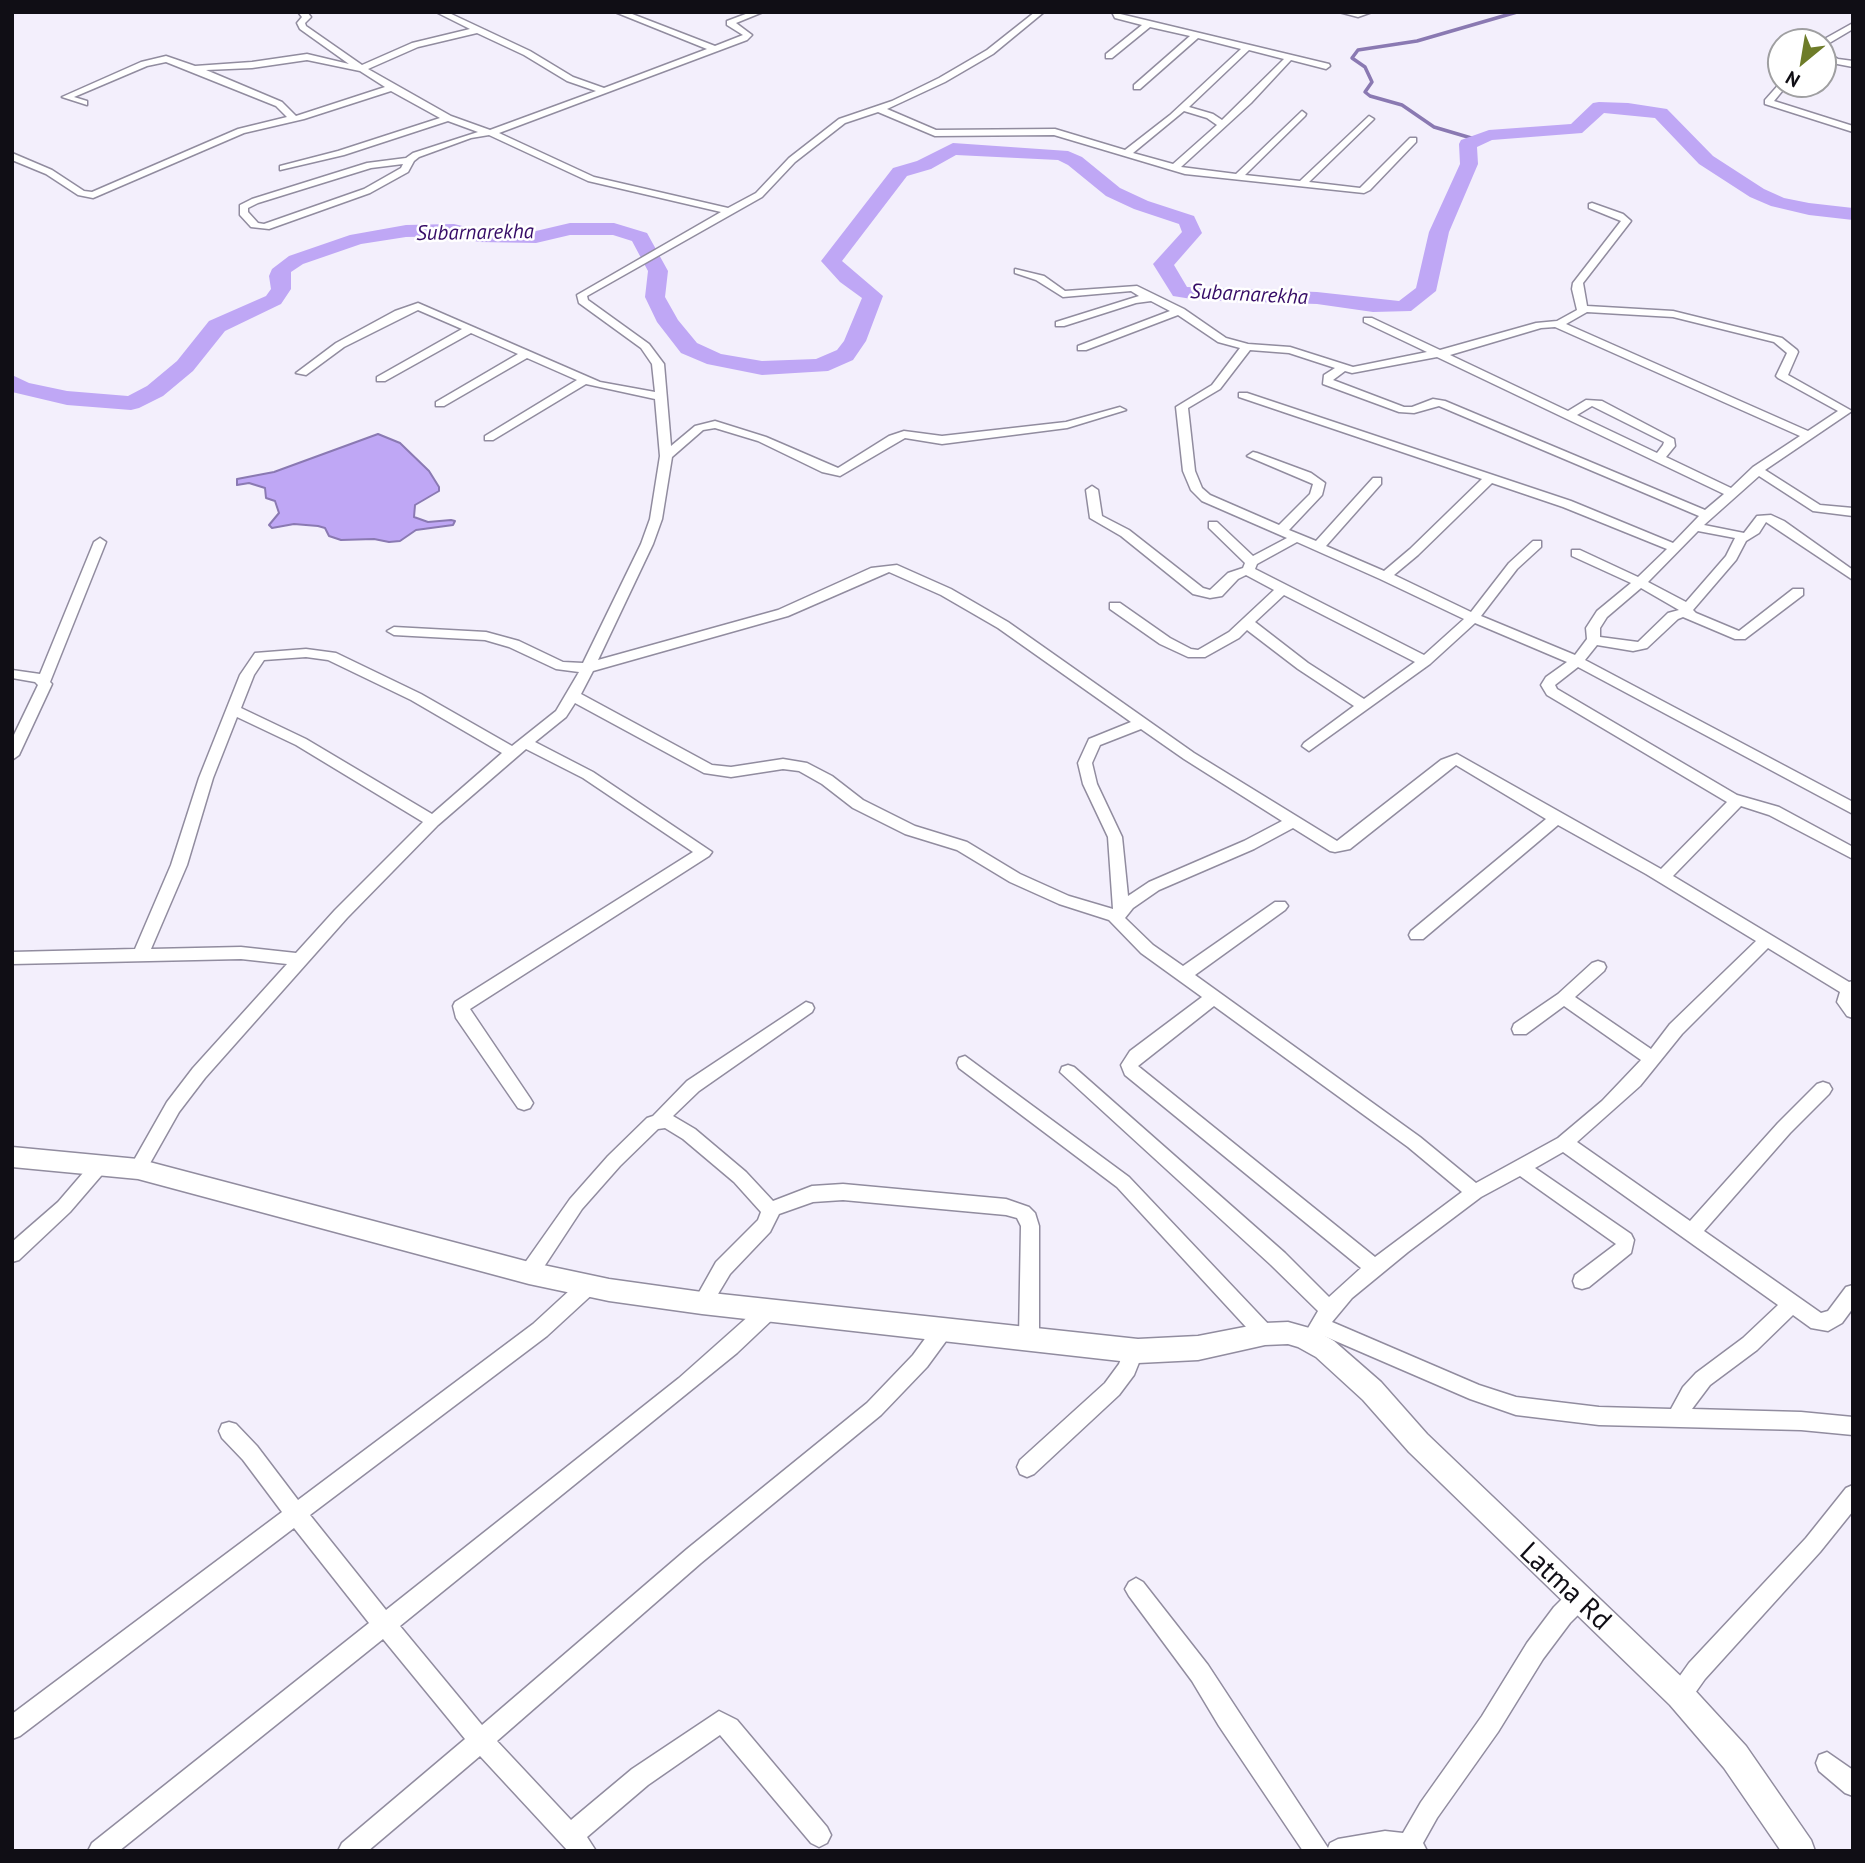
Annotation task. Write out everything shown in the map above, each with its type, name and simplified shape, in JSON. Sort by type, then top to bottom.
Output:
[{"type":"street","points":[[302,12],[307,17],[301,23],[303,27],[391,88],[449,118],[491,133],[591,179],[733,212]]},
{"type":"street","points":[[620,12],[715,49]]},
{"type":"street","points":[[409,160],[405,170],[383,184],[270,226],[259,227],[243,214],[243,207],[255,201],[370,165],[409,160],[469,136],[491,133],[746,37],[746,33],[730,23],[759,12]]},
{"type":"street","points":[[138,1169],[173,1107],[199,1073],[341,914],[433,821],[561,714],[573,696],[647,544],[656,519],[666,456],[657,364],[654,358],[639,341],[581,297],[589,290],[733,212],[769,187],[792,160],[842,121],[880,109],[916,93],[979,59],[1040,12]]},
{"type":"street","points":[[1116,12],[1118,16],[1149,24],[1326,66]]},
{"type":"street","points":[[1343,12],[1358,15],[1368,12]]},
{"type":"street","points":[[445,13],[527,53],[570,79],[601,90]]},
{"type":"street","points":[[1109,56],[1149,24]]},
{"type":"street","points":[[1837,35],[1853,25]]},
{"type":"street","points":[[196,68],[252,65],[307,57],[365,69],[415,45],[477,30]]},
{"type":"street","points":[[1136,87],[1198,35]]},
{"type":"street","points":[[1127,153],[1182,108],[1248,47]]},
{"type":"street","points":[[1174,168],[1248,101],[1290,57]]},
{"type":"street","points":[[84,103],[66,97],[156,60],[174,60],[279,104],[294,119]]},
{"type":"street","points":[[12,156],[49,172],[81,193],[89,195],[241,131],[294,119],[391,88]]},
{"type":"street","points":[[1770,98],[1769,103],[1853,129]]},
{"type":"street","points":[[1182,108],[1210,116],[1222,124]]},
{"type":"street","points":[[880,109],[921,129],[938,134],[1050,132],[1075,136],[1174,168],[1364,191],[1413,139]]},
{"type":"street","points":[[1239,176],[1302,114]]},
{"type":"street","points":[[283,168],[341,153],[449,118]]},
{"type":"street","points":[[1303,183],[1369,119]]},
{"type":"street","points":[[1584,309],[1577,289],[1578,283],[1626,221],[1620,216],[1592,206]]},
{"type":"street","points":[[1019,271],[1040,278],[1063,294],[1133,288],[1180,311],[1216,337],[1247,347],[1298,352],[1341,369],[1356,370],[1435,355],[1540,325],[1559,324],[1574,318],[1584,309],[1674,314],[1748,331],[1785,344],[1793,352],[1782,376],[1846,411],[1757,470],[1707,515],[1595,623],[1594,640],[1577,662],[1548,685],[1552,692],[1735,799],[1774,811],[1853,853]]},
{"type":"street","points":[[1060,324],[1149,298]]},
{"type":"street","points":[[302,373],[340,345],[411,307],[426,308],[585,380],[615,390],[660,396]]},
{"type":"street","points":[[1082,348],[1180,311]]},
{"type":"street","points":[[1368,320],[1435,355],[1732,493]]},
{"type":"street","points":[[1559,324],[1809,436]]},
{"type":"street","points":[[381,379],[471,329]]},
{"type":"street","points":[[1247,347],[1216,387],[1182,407],[1189,471],[1197,490],[1206,498],[1385,576],[1473,618],[1550,648],[1853,809]]},
{"type":"street","points":[[440,404],[527,355]]},
{"type":"street","points":[[1341,369],[1328,377],[1327,382],[1403,410],[1414,410],[1433,402],[1441,403],[1707,515]]},
{"type":"street","points":[[489,438],[585,380]]},
{"type":"street","points":[[1243,395],[1585,511],[1675,548]]},
{"type":"street","points":[[1569,415],[1590,402],[1598,403],[1670,441],[1659,457]]},
{"type":"street","points":[[666,456],[699,428],[715,424],[762,439],[826,469],[840,472],[900,435],[942,440],[1067,425],[1120,410]]},
{"type":"street","points":[[1253,456],[1319,483],[1316,495],[1281,531]]},
{"type":"street","points":[[1757,470],[1817,508],[1853,512]]},
{"type":"street","points":[[1385,576],[1414,552],[1490,478]]},
{"type":"street","points":[[1318,547],[1377,481]]},
{"type":"street","points":[[1092,490],[1096,518],[1125,533],[1198,591],[1209,594],[1217,593],[1233,576],[1296,538]]},
{"type":"street","points":[[1695,527],[1742,536],[1751,534],[1763,518],[1773,520],[1853,576]]},
{"type":"street","points":[[1213,526],[1250,566],[1283,589],[1424,661]]},
{"type":"street","points":[[1594,640],[1637,646],[1673,616],[1688,611],[1732,557],[1742,536]]},
{"type":"street","points":[[12,755],[37,705],[44,681],[100,542]]},
{"type":"street","points":[[1309,746],[1424,661],[1473,618],[1513,566],[1537,544]]},
{"type":"street","points":[[1576,553],[1640,581],[1725,632],[1740,636],[1798,592]]},
{"type":"street","points":[[394,631],[486,636],[514,644],[561,666],[587,668],[783,612],[825,596],[876,571],[889,568],[946,592],[1003,625],[1189,756],[1332,845],[1341,847],[1446,764],[1457,759],[1851,988],[1845,1002],[1853,1012]]},
{"type":"street","points":[[1115,606],[1166,641],[1195,655],[1206,653],[1234,635],[1283,589]]},
{"type":"street","points":[[1247,622],[1303,666],[1363,705]]},
{"type":"street","points":[[142,955],[179,865],[206,778],[247,675],[260,656],[324,654],[519,748],[588,775],[704,852],[461,1006],[462,1013],[524,1103]]},
{"type":"street","points":[[12,674],[44,681]]},
{"type":"street","points":[[573,696],[709,770],[732,772],[783,764],[802,766],[827,780],[858,804],[910,830],[962,846],[1015,878],[1064,900],[1119,913],[1169,877],[1249,845],[1293,821]]},
{"type":"street","points":[[234,710],[301,742],[373,788],[433,821]]},
{"type":"street","points":[[1144,723],[1110,733],[1094,742],[1085,763],[1090,784],[1115,837],[1118,921],[1147,949],[1414,1142],[1475,1192]]},
{"type":"street","points":[[1662,877],[1735,805],[1735,799]]},
{"type":"street","points":[[1417,935],[1557,818]]},
{"type":"street","points":[[1184,974],[1280,906]]},
{"type":"street","points":[[12,1157],[138,1169],[528,1273],[702,1304],[1134,1350],[1198,1348],[1265,1334],[1288,1334],[1320,1325],[1375,1268],[1475,1192],[1564,1143],[1608,1106],[1653,1059],[1676,1029],[1767,940]]},
{"type":"street","points":[[12,958],[242,953],[302,960]]},
{"type":"street","points":[[1520,1029],[1564,998],[1598,967]]},
{"type":"street","points":[[1215,996],[1136,1056],[1129,1065],[1131,1070],[1375,1268]]},
{"type":"street","points":[[1564,998],[1653,1059]]},
{"type":"street","points":[[528,1273],[584,1196],[643,1132],[660,1120],[693,1086],[806,1008]]},
{"type":"street","points":[[965,1063],[1123,1182],[1265,1334]]},
{"type":"street","points":[[1068,1072],[1278,1259],[1320,1325],[1477,1393],[1516,1406],[1599,1416],[1801,1421],[1853,1426]]},
{"type":"street","points":[[1691,1232],[1784,1128],[1823,1089]]},
{"type":"street","points":[[660,1120],[674,1124],[689,1135],[740,1177],[770,1210],[770,1217],[764,1226],[723,1268],[702,1304]]},
{"type":"street","points":[[1564,1143],[1818,1322],[1828,1322],[1835,1317],[1853,1293]]},
{"type":"street","points":[[12,1254],[64,1207],[101,1164]]},
{"type":"street","points":[[1522,1168],[1625,1240],[1625,1247],[1582,1282]]},
{"type":"street","points":[[770,1210],[812,1194],[843,1192],[1006,1207],[1023,1212],[1030,1226],[1029,1338]]},
{"type":"street","points":[[12,1728],[540,1330],[589,1285]]},
{"type":"street","points":[[1677,1417],[1690,1393],[1703,1379],[1750,1344],[1791,1305]]},
{"type":"street","points":[[100,1851],[686,1384],[766,1312]]},
{"type":"street","name":"Latma Rd","points":[[1320,1325],[1372,1391],[1418,1443],[1680,1695],[1735,1757],[1800,1851]]},
{"type":"street","points":[[350,1851],[694,1556],[874,1409],[920,1361],[942,1331]]},
{"type":"street","points":[[1027,1467],[1112,1389],[1127,1369],[1134,1350]]},
{"type":"street","points":[[229,1431],[250,1453],[364,1602],[424,1669],[480,1740],[577,1843],[640,1777],[719,1723],[729,1728],[819,1835]]},
{"type":"street","points":[[1680,1695],[1697,1671],[1813,1545],[1853,1495]]},
{"type":"street","points":[[1136,1589],[1200,1673],[1317,1851]]},
{"type":"street","points":[[1339,1851],[1385,1843],[1412,1848],[1546,1634],[1578,1599]]},
{"type":"street","points":[[1827,1763],[1853,1785]]},
{"type":"shaded area","points":[[378,434],[400,443],[429,471],[439,487],[439,491],[415,505],[414,517],[428,522],[451,520],[455,521],[453,525],[416,530],[400,541],[389,542],[374,539],[341,540],[329,536],[325,528],[318,526],[294,524],[272,528],[269,525],[279,513],[275,501],[266,498],[265,488],[249,483],[237,485],[237,479],[274,472]]},
{"type":"waterway","points":[[1478,140],[1434,127],[1402,105],[1370,96],[1365,92],[1372,82],[1365,67],[1352,58],[1358,50],[1417,41],[1517,12]]},
{"type":"waterway","name":"Subarnarekha","points":[[12,382],[22,388],[67,398],[131,403],[155,391],[185,366],[217,326],[274,300],[281,289],[279,276],[282,269],[296,260],[357,239],[406,231],[454,230],[479,236],[536,237],[570,229],[614,229],[640,237],[658,271],[655,297],[668,322],[689,348],[715,359],[762,368],[820,366],[845,355],[855,341],[873,296],[847,278],[831,261],[900,172],[924,165],[953,149],[1061,155],[1075,161],[1113,192],[1141,205],[1187,220],[1192,233],[1163,264],[1180,292],[1198,294],[1317,298],[1373,306],[1404,307],[1426,291],[1439,232],[1469,164],[1468,144],[1489,135],[1576,129],[1599,107],[1661,113],[1706,160],[1757,193],[1778,202],[1809,209],[1853,214]]}]
